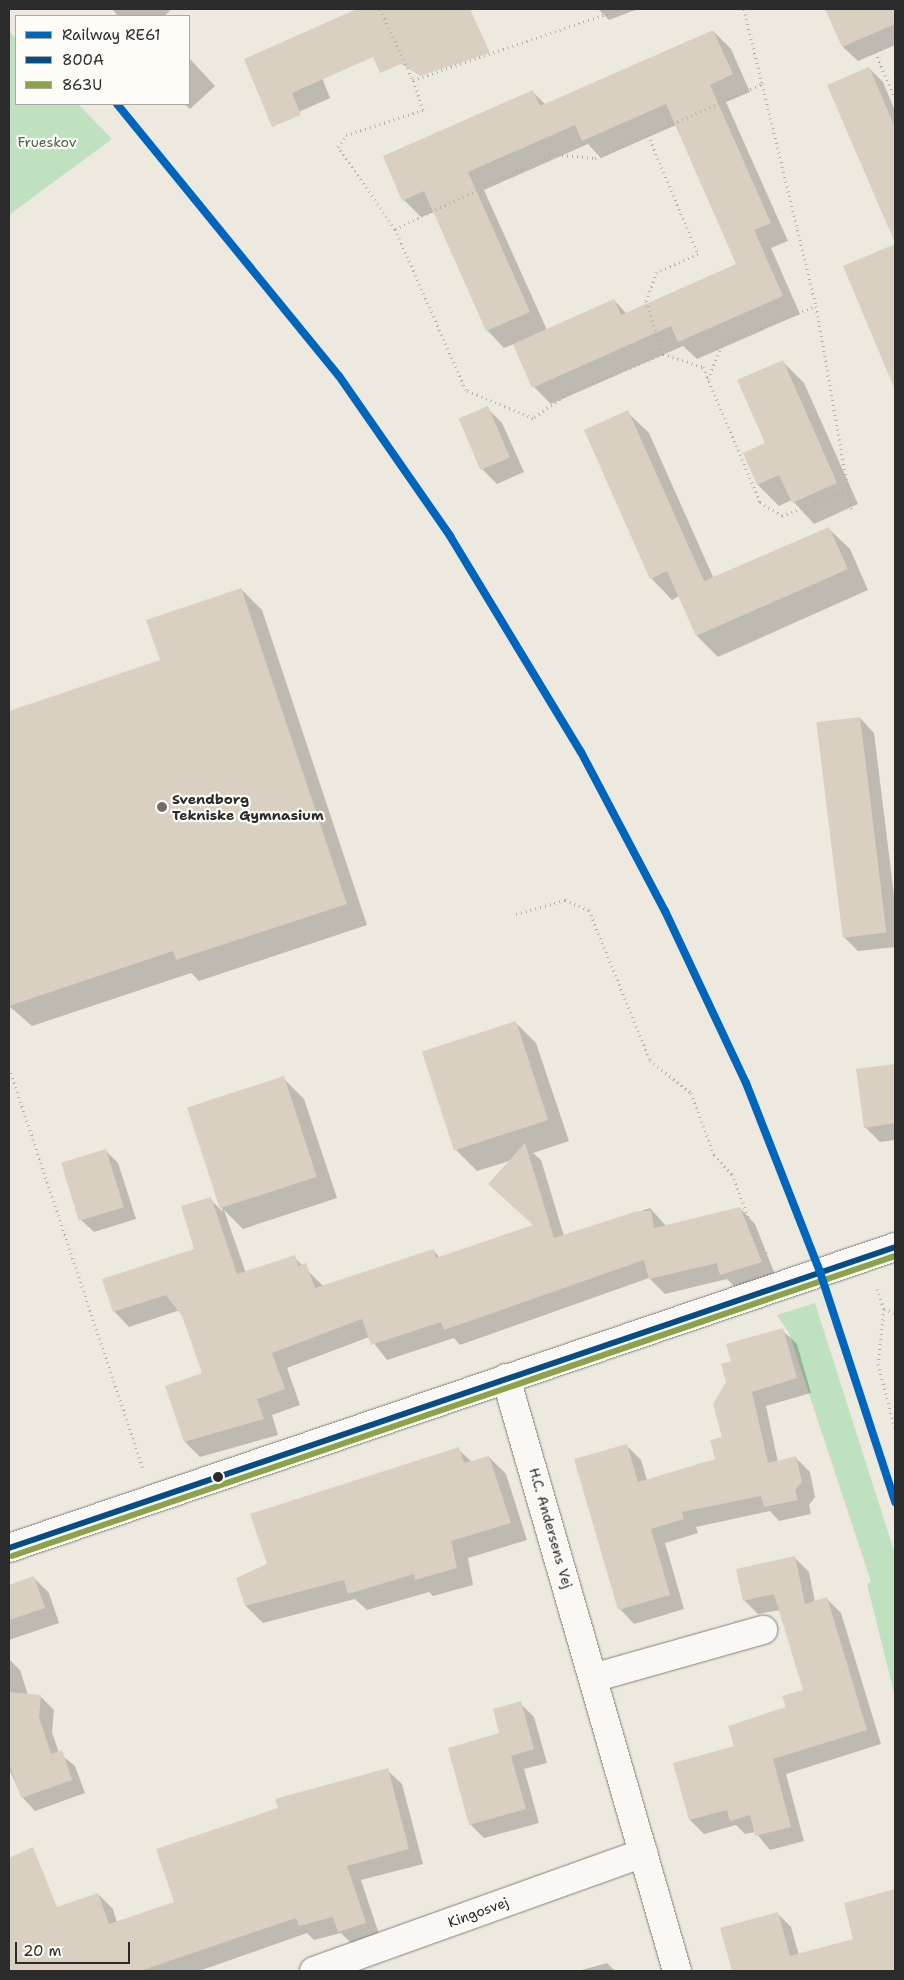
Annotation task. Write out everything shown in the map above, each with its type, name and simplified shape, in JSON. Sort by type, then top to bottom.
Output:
[{"type":"street","points":[[9,1548],[895,1247]]},
{"type":"street","name":"H.C. Andersens Vej","points":[[506,1378],[677,1971]]},
{"type":"street","points":[[593,1678],[763,1630]]},
{"type":"street","name":"Kingosvej","points":[[314,1971],[643,1853]]},
{"type":"path","points":[[380,9],[413,80],[423,110],[346,134],[338,147],[395,229],[466,390],[533,418],[568,393],[663,354],[703,367],[760,502],[782,516],[848,489]]},
{"type":"path","points":[[413,80],[620,9]]},
{"type":"path","points":[[744,9],[816,306],[852,512]]},
{"type":"path","points":[[895,43],[875,52],[895,98]]},
{"type":"path","points":[[395,229],[552,154],[595,158],[762,84]]},
{"type":"path","points":[[648,135],[698,254],[657,272],[646,301],[663,354]]},
{"type":"path","points":[[708,378],[723,342],[816,306]]},
{"type":"path","points":[[516,914],[565,900],[589,910],[650,1060],[691,1093],[714,1155],[732,1174],[759,1245],[774,1262],[784,1285]]},
{"type":"path","points":[[9,1068],[154,1499]]},
{"type":"path","points":[[866,1257],[884,1310],[878,1364],[893,1414],[895,1429]]},
{"type":"path","points":[[884,1310],[895,1313]]},
{"type":"green space","name":"Frueskov","points":[[9,31],[15,38],[15,105],[79,105],[112,139],[9,215]]},
{"type":"green space","points":[[815,1303],[895,1554],[895,1697],[867,1584],[871,1582],[789,1333],[777,1315]]},
{"type":"building","points":[[357,9],[470,9],[490,53],[420,76],[401,64],[380,73],[373,57],[292,93],[301,115],[272,127],[244,59]]},
{"type":"building","points":[[825,9],[895,9],[895,24],[842,47]]},
{"type":"building","points":[[713,30],[733,74],[710,85],[771,223],[754,230],[783,296],[678,342],[671,326],[532,388],[513,344],[614,299],[621,315],[736,264],[666,104],[582,141],[575,125],[468,172],[530,312],[486,331],[424,191],[402,201],[383,156],[533,90],[540,106]]},
{"type":"building","points":[[869,67],[895,127],[895,243],[827,85]]},
{"type":"building","points":[[895,244],[895,390],[843,266]]},
{"type":"building","points":[[783,360],[837,483],[792,503],[779,475],[757,485],[743,453],[765,443],[737,380]]},
{"type":"building","points":[[488,406],[510,458],[480,470],[459,419]]},
{"type":"building","points":[[628,410],[704,581],[829,527],[848,569],[696,636],[667,571],[650,579],[584,430]]},
{"type":"building","name":"Svendborg Tekniske Gymnasium","points":[[241,588],[347,904],[176,960],[173,951],[9,1006],[9,711],[160,660],[146,620]]},
{"type":"building","points":[[860,717],[886,932],[843,938],[816,722]]},
{"type":"building","points":[[516,1021],[548,1120],[454,1151],[422,1052]]},
{"type":"building","points":[[895,1064],[895,1123],[864,1128],[856,1069]]},
{"type":"building","points":[[284,1076],[317,1177],[220,1208],[187,1108]]},
{"type":"building","points":[[525,1143],[554,1238],[637,1211],[651,1211],[654,1228],[740,1207],[762,1262],[720,1275],[717,1263],[649,1279],[644,1260],[444,1330],[441,1322],[371,1345],[362,1319],[272,1353],[285,1389],[257,1399],[264,1419],[184,1442],[165,1386],[202,1373],[182,1316],[166,1295],[113,1312],[102,1279],[194,1249],[181,1206],[211,1197],[237,1274],[295,1255],[298,1266],[306,1263],[315,1288],[433,1249],[436,1258],[533,1225],[488,1184]]},
{"type":"building","points":[[106,1149],[124,1207],[79,1221],[61,1163]]},
{"type":"building","points":[[783,1328],[797,1378],[752,1392],[768,1463],[796,1456],[802,1482],[795,1490],[798,1500],[764,1507],[761,1496],[682,1512],[684,1519],[651,1529],[670,1595],[618,1610],[574,1459],[627,1444],[638,1482],[715,1459],[710,1440],[722,1437],[713,1404],[726,1382],[721,1364],[731,1361],[726,1344]]},
{"type":"building","points":[[459,1447],[464,1463],[489,1456],[511,1523],[451,1541],[457,1568],[415,1580],[414,1574],[348,1594],[344,1580],[245,1606],[236,1578],[267,1564],[250,1514]]},
{"type":"building","points":[[795,1556],[805,1604],[827,1597],[867,1730],[773,1759],[791,1827],[755,1836],[750,1815],[730,1821],[727,1810],[689,1820],[673,1763],[734,1746],[728,1726],[786,1707],[782,1696],[803,1690],[774,1594],[743,1601],[736,1569]]},
{"type":"building","points":[[34,1576],[45,1608],[9,1620],[9,1585]]},
{"type":"building","points":[[9,1692],[41,1695],[39,1717],[51,1754],[62,1750],[72,1780],[21,1798],[9,1763]]},
{"type":"building","points":[[521,1701],[534,1749],[511,1756],[526,1809],[469,1825],[448,1748],[499,1733],[493,1709]]},
{"type":"building","points":[[388,1768],[409,1849],[347,1866],[366,1923],[338,1932],[333,1917],[299,1926],[296,1918],[140,1971],[9,1971],[9,1858],[33,1847],[57,1907],[98,1893],[109,1924],[174,1902],[156,1849],[278,1808],[275,1799]]},
{"type":"building","points":[[895,1889],[895,1971],[732,1971],[720,1928],[778,1912],[790,1956],[853,1939],[844,1903]]},
{"type":"rail line","name":"RE61","points":[[118,105],[339,376],[450,536],[581,752],[665,911],[746,1083],[820,1272],[895,1502]]},
{"type":"transit line","name":"800A","points":[[9,1548],[895,1247]]},
{"type":"transit line","name":"863U","points":[[12,1556],[895,1256]]},
{"type":"place","name":"Svendborg Tekniske Gymnasium","points":[[162,807]]}]
